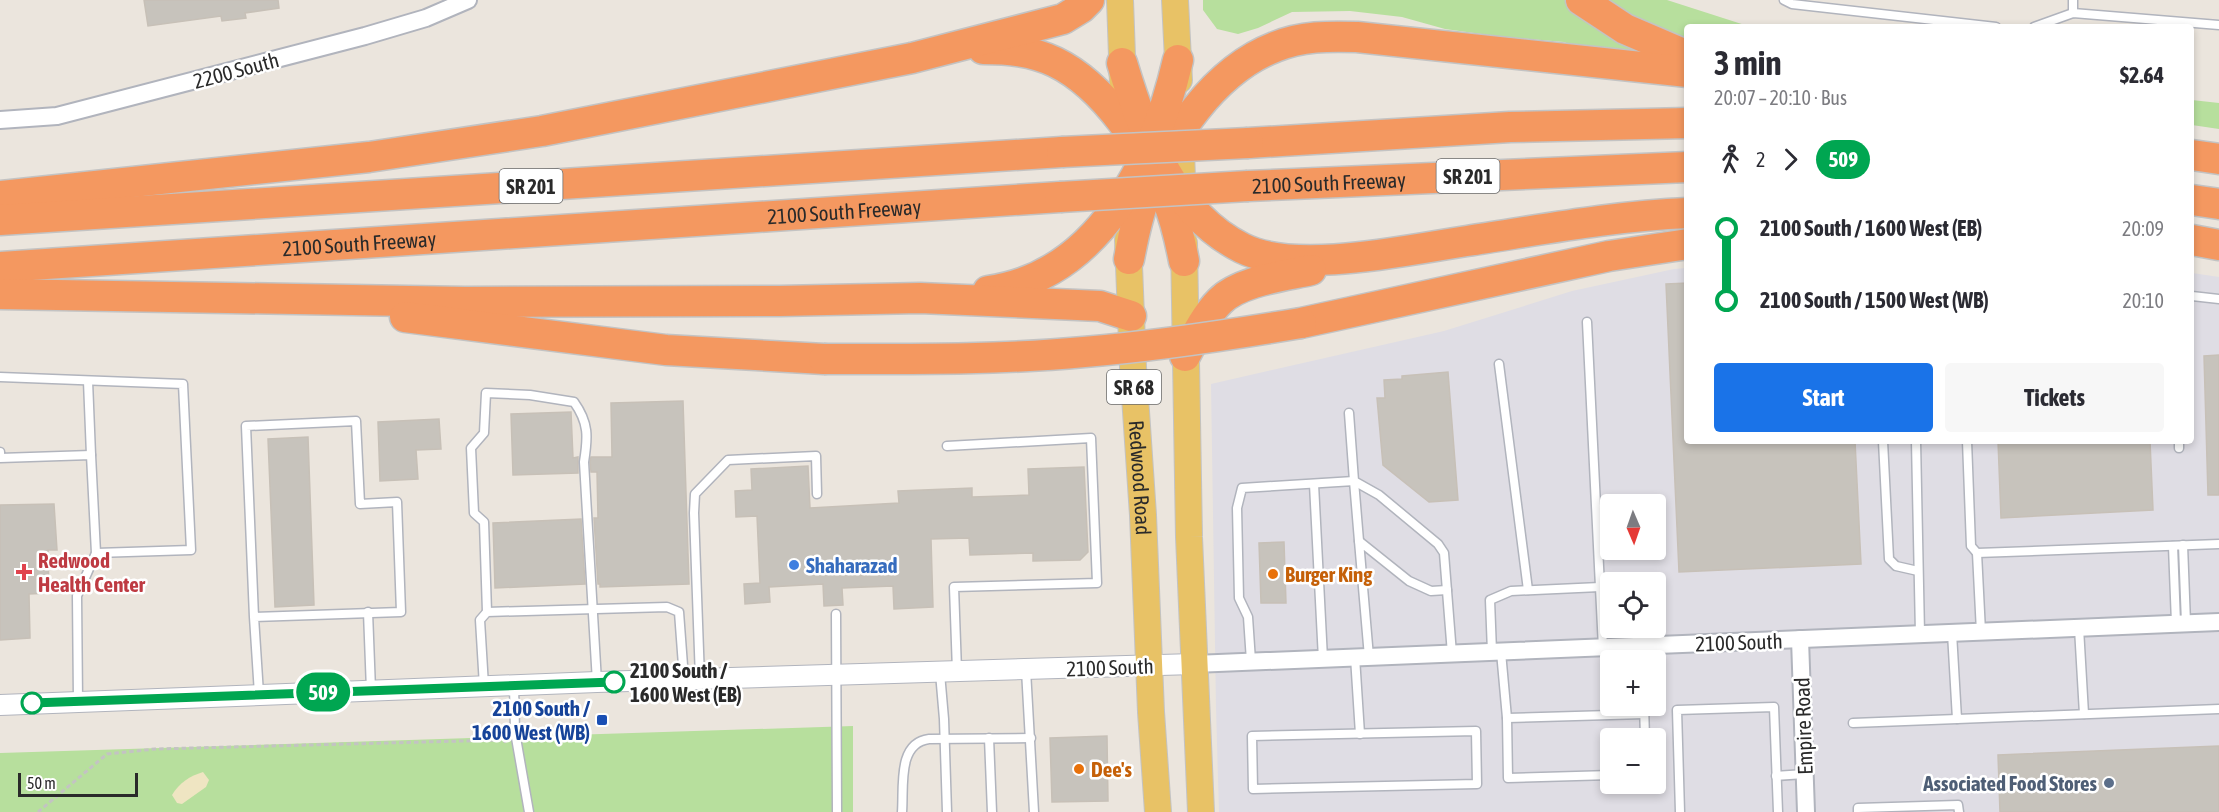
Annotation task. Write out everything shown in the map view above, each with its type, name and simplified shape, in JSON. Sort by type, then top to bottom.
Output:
[{"type":"highway","points":[[0,196],[408,153],[572,126],[912,58],[1063,19],[1089,0]]},
{"type":"highway","points":[[1581,0],[1625,29],[1684,54]]},
{"type":"highway","points":[[920,298],[993,290],[1026,282],[1055,267],[1081,247],[1105,222],[1153,160],[1181,132],[1211,93],[1251,59],[1275,47],[1314,37],[1338,36],[1684,72]]},
{"type":"highway","points":[[912,58],[961,51],[1002,49],[1040,56],[1057,63],[1089,86],[1109,106],[1183,199],[1207,224],[1242,248],[1263,256],[1292,261],[1372,255],[1598,221],[1684,213]]},
{"type":"highway","points":[[1129,259],[1178,60]]},
{"type":"highway","points":[[1122,63],[1174,218],[1184,261]]},
{"type":"highway","name":"2100 South Freeway","points":[[0,220],[1062,152],[1509,127],[1684,123]]},
{"type":"highway","points":[[2194,155],[2219,159]]},
{"type":"highway","name":"2100 South Freeway","points":[[0,267],[1060,197],[1248,186],[1684,167]]},
{"type":"highway","points":[[2194,200],[2219,204]]},
{"type":"highway","points":[[2194,225],[2219,228]]},
{"type":"highway","points":[[2194,240],[2219,244]]},
{"type":"highway","points":[[253,298],[666,350],[824,359],[1005,357],[1083,352],[1195,340],[1301,323],[1609,256],[1684,245]]},
{"type":"highway","points":[[2194,252],[2219,254]]},
{"type":"highway","points":[[1185,356],[1212,310],[1230,293],[1260,282],[1372,255]]},
{"type":"highway","points":[[0,294],[465,302],[920,298],[1100,306],[1131,316]]},
{"type":"main road","name":"Redwood Road","points":[[1120,0],[1131,316],[1158,812]]},
{"type":"main road","name":"SR 68","points":[[1175,0],[1183,199],[1194,664],[1201,812]]},
{"type":"street","name":"2200 South","points":[[0,120],[57,116],[365,36],[426,18],[468,0]]},
{"type":"street","name":"2100 South","points":[[1666,651],[1800,639],[2219,622]]},
{"type":"street","name":"Empire Road","points":[[1800,639],[1806,812]]},
{"type":"street","name":"2100 South","points":[[0,705],[597,682],[1026,670],[1603,648],[1618,650]]},
{"type":"lane","points":[[1784,0],[1792,4],[1969,24]]},
{"type":"lane","points":[[2073,0],[2073,13]]},
{"type":"lane","points":[[2042,24],[2073,13],[2219,25]]},
{"type":"lane","points":[[2194,296],[2219,299]]},
{"type":"lane","points":[[1587,322],[1600,587],[1511,591],[1490,600],[1507,718],[1508,778],[1600,775]]},
{"type":"lane","points":[[1499,364],[1528,590]]},
{"type":"lane","points":[[0,377],[183,384],[191,550],[96,553]]},
{"type":"lane","points":[[78,702],[77,596],[96,553],[88,381]]},
{"type":"lane","points":[[484,686],[480,620],[487,612],[484,522],[474,513],[471,448],[484,433],[486,393],[530,395],[574,402],[584,417],[587,441],[584,462],[597,682]]},
{"type":"lane","points":[[1349,413],[1359,541],[1362,657],[1360,734]]},
{"type":"lane","points":[[254,617],[401,612],[397,502],[360,504],[356,421],[246,426],[254,617],[259,694]]},
{"type":"lane","points":[[947,446],[1091,438],[1097,584],[954,587],[945,739],[947,812]]},
{"type":"lane","points":[[1883,444],[1889,559],[1896,566],[1918,572]]},
{"type":"lane","points":[[1916,444],[1920,634]]},
{"type":"lane","points":[[1967,444],[1971,546],[1977,553],[1981,632]]},
{"type":"lane","points":[[0,452],[0,458],[91,455]]},
{"type":"lane","points":[[692,679],[695,494],[728,460],[816,456],[817,494]]},
{"type":"lane","points":[[1251,662],[1248,617],[1239,598],[1237,508],[1242,488],[1354,481],[1379,495],[1438,544],[1444,554],[1452,654]]},
{"type":"lane","points":[[1314,484],[1323,659]]},
{"type":"lane","points":[[1359,541],[1409,581],[1431,591],[1447,590]]},
{"type":"lane","points":[[1977,553],[2219,544]]},
{"type":"lane","points":[[2181,623],[2183,545]]},
{"type":"lane","points":[[2173,546],[2181,623]]},
{"type":"lane","points":[[487,612],[666,607],[679,612],[692,679]]},
{"type":"lane","points":[[368,612],[371,690]]},
{"type":"lane","points":[[836,614],[837,812]]},
{"type":"lane","points":[[2079,628],[2084,714]]},
{"type":"lane","points":[[1952,633],[1957,719]]},
{"type":"lane","points":[[1603,638],[1603,648]]},
{"type":"lane","points":[[1026,670],[1034,812]]},
{"type":"lane","points":[[514,685],[518,747],[529,812]]},
{"type":"lane","points":[[1680,812],[1677,710],[1774,707],[1778,812]]},
{"type":"lane","points":[[1853,723],[2219,709]]},
{"type":"lane","points":[[1507,718],[1600,713]]},
{"type":"lane","points":[[1476,731],[1477,784],[1253,789],[1252,736],[1360,734],[1476,731]]},
{"type":"lane","points":[[989,738],[992,812]]},
{"type":"lane","points":[[902,812],[906,757],[911,747],[923,740],[1031,738]]},
{"type":"lane","points":[[1776,776],[1805,774]]},
{"type":"lane","points":[[1858,812],[1858,808],[1910,809],[1958,805],[1959,812]]},
{"type":"path","points":[[38,812],[107,754],[167,748],[501,740],[518,747]]},
{"type":"shaded area","points":[[1684,268],[1684,444],[2194,444],[2194,273],[2219,277],[2219,812],[1219,812],[1211,384],[1444,331],[1572,291]]},
{"type":"green space","points":[[1203,0],[1571,0],[1644,46],[1641,57],[1587,51],[1564,42],[1445,29],[1402,17],[1350,11],[1292,12],[1258,28],[1238,34],[1217,29],[1203,10]]},
{"type":"green space","points":[[1606,0],[1667,0],[1742,24],[1684,24],[1684,42],[1651,27]]},
{"type":"green space","points":[[2194,100],[2219,103],[2219,129],[2194,125]]},
{"type":"green space","points":[[853,726],[853,812],[0,812],[0,753]]},
{"type":"sand","points":[[203,772],[209,780],[206,787],[182,804],[177,803],[172,795],[178,787],[189,778]]},
{"type":"building","points":[[144,0],[278,0],[279,8],[245,13],[246,18],[222,21],[221,16],[148,26]]},
{"type":"building","points":[[1684,283],[1684,444],[1855,444],[1861,564],[1679,572],[1666,284]]},
{"type":"building","points":[[2219,355],[2219,495],[2208,495],[2204,356]]},
{"type":"building","points":[[1448,372],[1458,500],[1429,502],[1383,465],[1377,398],[1385,398],[1384,380]]},
{"type":"building","points":[[683,401],[689,584],[600,587],[594,518],[598,518],[597,472],[591,472],[590,462],[591,457],[612,457],[611,403]]},
{"type":"building","points":[[571,412],[573,458],[578,457],[578,473],[513,475],[511,414]]},
{"type":"building","points":[[439,419],[441,449],[416,450],[418,479],[380,481],[378,422]]},
{"type":"building","points":[[308,437],[314,605],[275,607],[268,439]]},
{"type":"building","points":[[1998,444],[2150,444],[2153,510],[2001,518]]},
{"type":"building","points":[[808,466],[810,508],[899,503],[898,491],[972,488],[972,497],[1029,495],[1028,469],[1084,467],[1088,552],[1080,560],[1033,561],[1033,553],[970,555],[969,538],[931,539],[933,607],[894,609],[893,586],[842,588],[843,605],[824,606],[823,584],[769,587],[770,602],[745,604],[744,584],[760,583],[757,516],[736,517],[735,491],[752,490],[751,469]]},
{"type":"building","name":"Redwood Health Center","points":[[54,504],[57,550],[48,550],[49,593],[29,594],[30,638],[0,640],[0,505]]},
{"type":"building","points":[[581,519],[585,584],[495,588],[493,523]]},
{"type":"building","points":[[1284,542],[1286,603],[1261,603],[1259,543]]},
{"type":"building","name":"Dee's","points":[[1107,736],[1108,801],[1052,802],[1050,738]]},
{"type":"building","name":"Associated Food Stores","points":[[2219,746],[2219,812],[2000,812],[1998,755]]},
{"type":"bus line","name":"509","points":[[32,703],[614,682]]},
{"type":"place","name":"Shaharazad","points":[[794,565]]},
{"type":"place","name":"Redwood Health Center","points":[[24,572]]},
{"type":"place","name":"Burger King","points":[[1273,574]]},
{"type":"place","name":"2100 South / 1600 West (EB)","points":[[614,682]]},
{"type":"place","name":"2100 South / 1600 West (WB)","points":[[602,720]]},
{"type":"place","name":"Dee's","points":[[1079,769]]},
{"type":"place","name":"Associated Food Stores","points":[[2109,783]]}]
